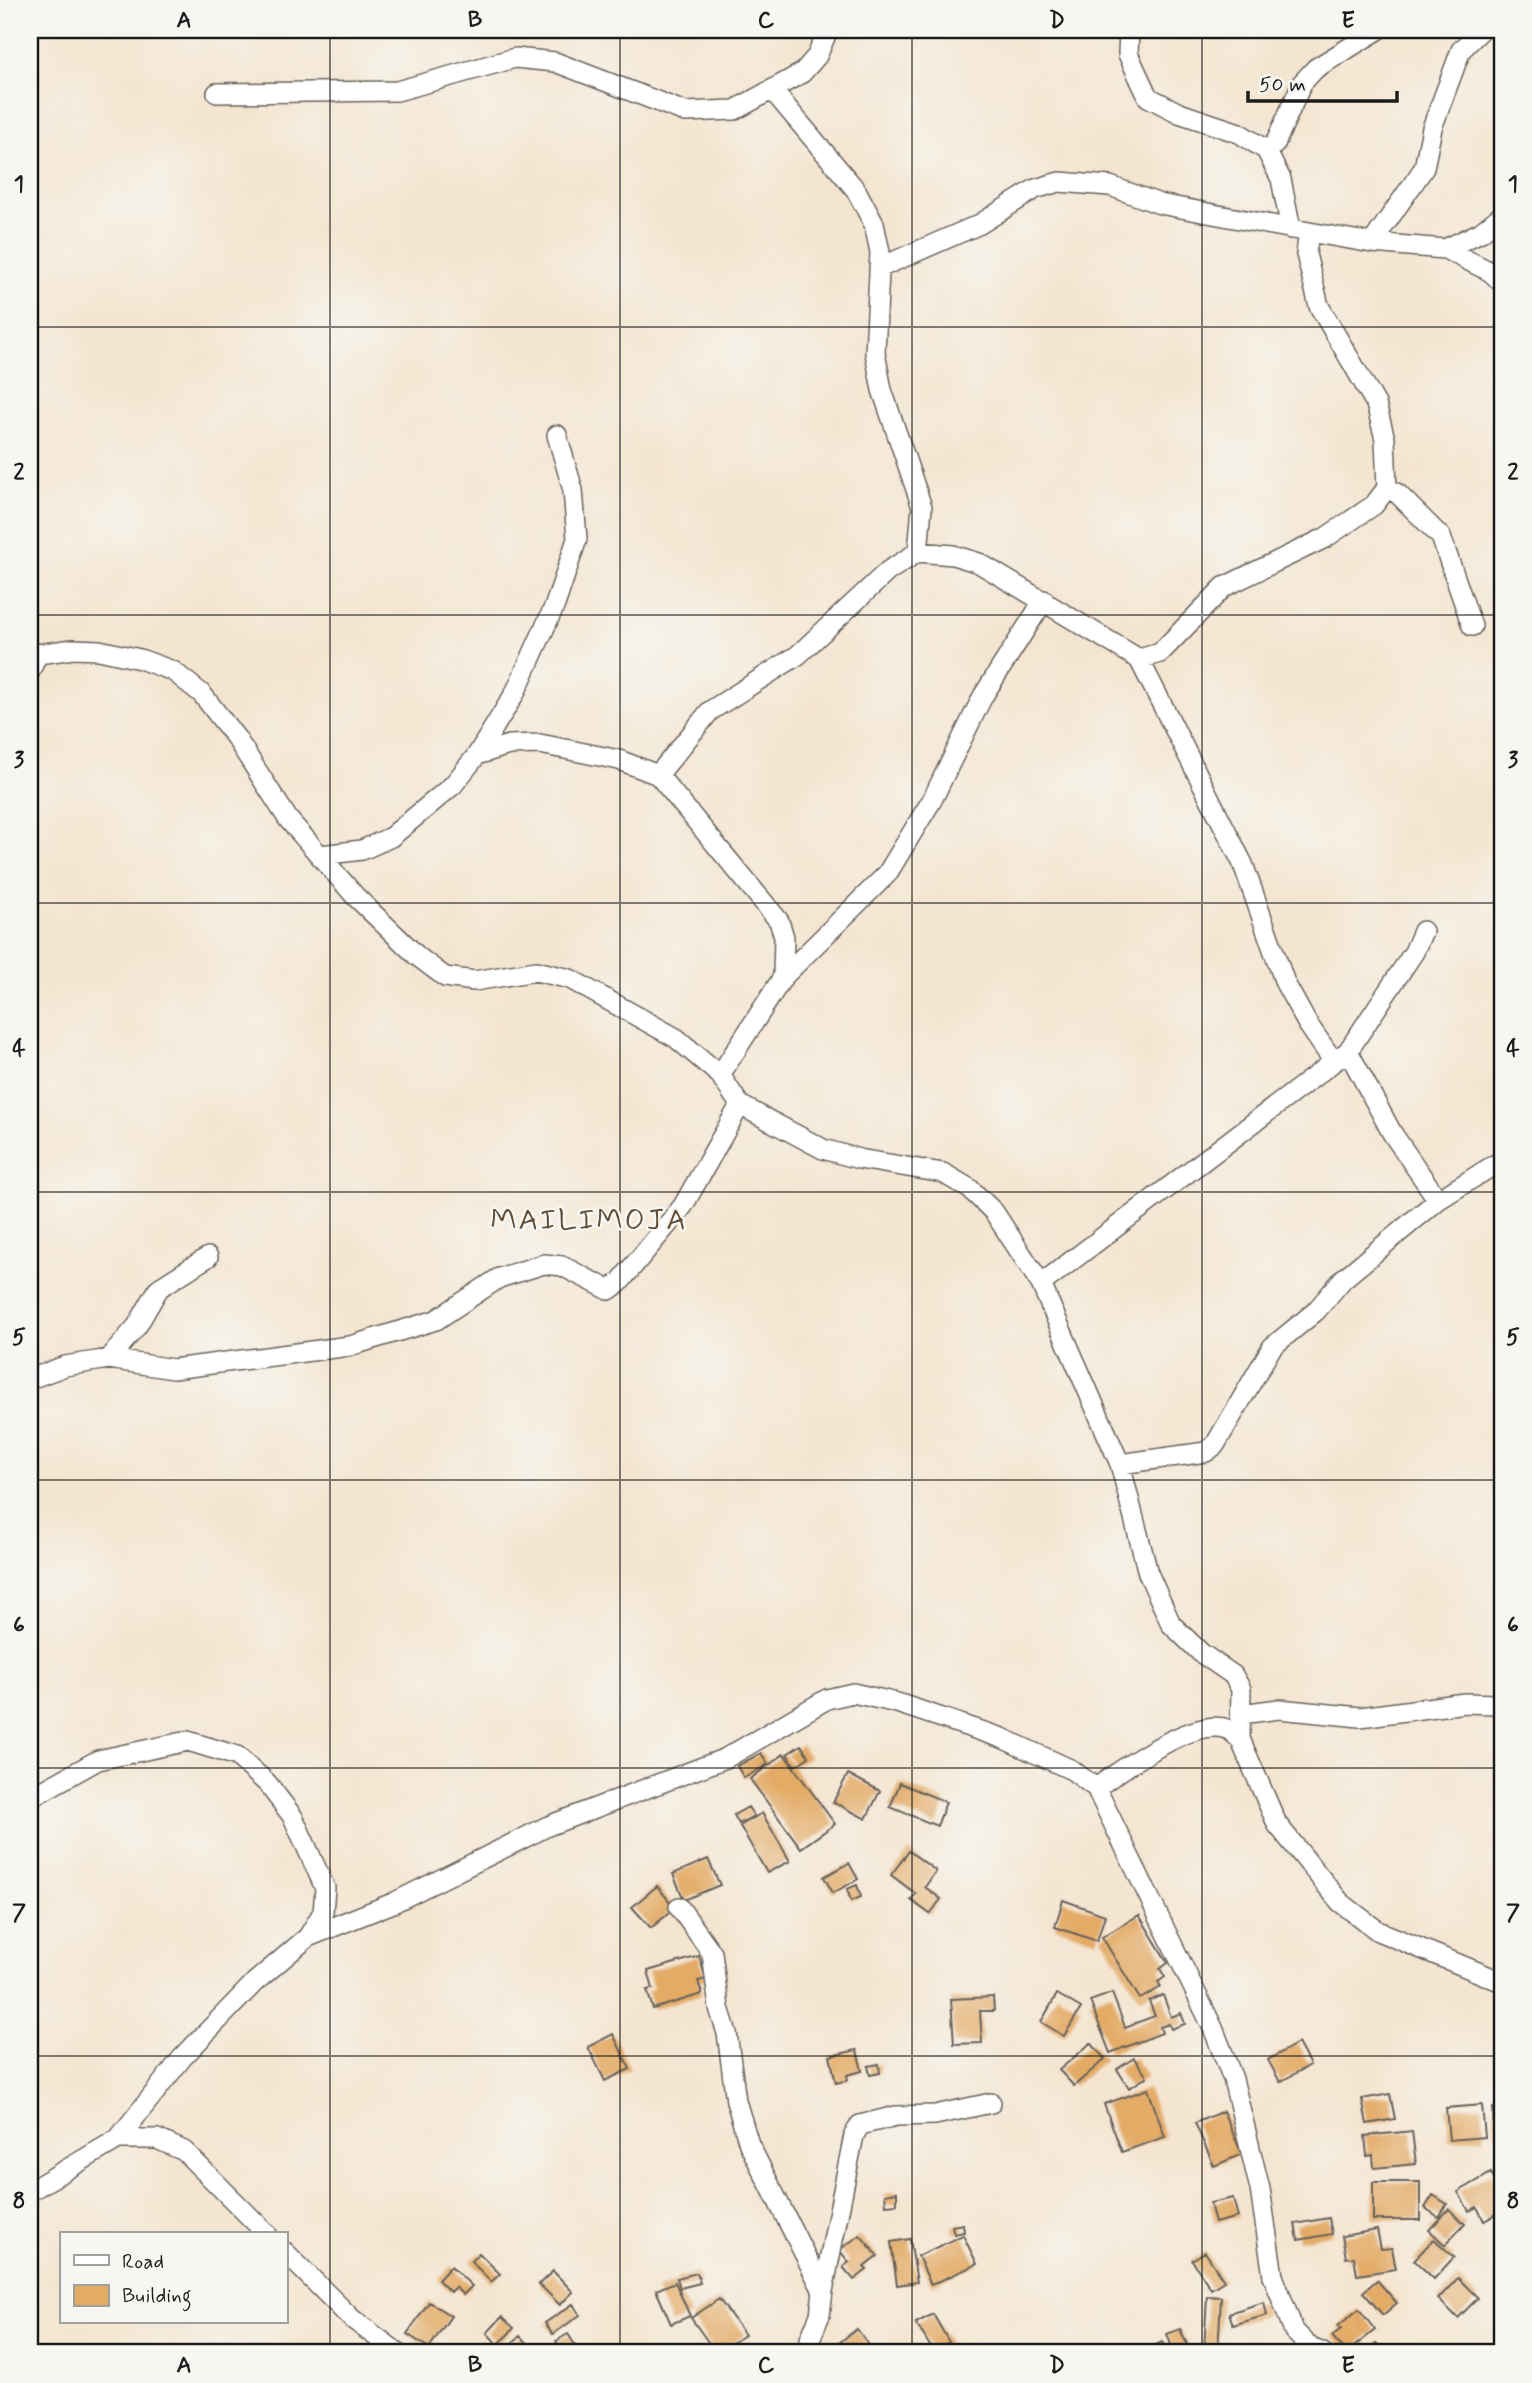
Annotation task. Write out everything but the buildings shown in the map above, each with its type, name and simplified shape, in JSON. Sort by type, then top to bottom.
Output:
[{"type":"street","points":[[217,93],[397,90],[515,58],[555,62],[685,112],[736,110],[802,73],[817,56],[828,30]]},
{"type":"street","points":[[1129,30],[1128,54],[1148,97],[1179,113],[1239,133],[1266,150],[1281,179],[1300,230],[1319,306],[1376,404],[1385,439],[1387,488],[1374,505],[1325,538],[1224,587],[1160,653],[1139,659]]},
{"type":"street","points":[[1266,150],[1275,144],[1302,83],[1316,68],[1378,30]]},
{"type":"street","points":[[1373,243],[1424,167],[1432,128],[1461,50],[1481,30]]},
{"type":"street","points":[[773,91],[856,190],[874,224],[880,252],[875,353],[882,390],[922,507],[918,552]]},
{"type":"street","points":[[879,268],[980,224],[1035,189],[1059,182],[1110,186],[1160,204],[1373,243],[1445,249],[1490,272],[1502,282]]},
{"type":"street","points":[[1445,249],[1481,232],[1502,215]]},
{"type":"street","points":[[321,855],[362,850],[391,837],[453,785],[477,755],[520,680],[555,605],[577,539],[573,490],[557,435]]},
{"type":"street","points":[[1387,488],[1398,494],[1441,537],[1472,626]]},
{"type":"street","points":[[657,775],[710,711],[798,655],[888,571],[918,552],[953,555],[979,563],[1139,659],[1243,864],[1285,983],[1307,1023],[1341,1057],[1438,1200]]},
{"type":"street","points":[[720,1074],[783,977],[887,874],[932,800],[983,696],[1044,600]]},
{"type":"street","points":[[33,659],[73,649],[99,650],[141,659],[173,671],[202,694],[236,738],[288,819],[355,896],[417,956],[445,977],[474,981],[536,971],[570,979],[676,1038],[720,1074],[740,1105],[823,1149],[859,1160],[943,1173],[961,1184],[993,1212],[1041,1284],[1120,1464],[1147,1573],[1171,1624],[1201,1653],[1233,1675],[1241,1689],[1240,1739],[1278,1824],[1340,1902],[1378,1931],[1502,1982]]},
{"type":"street","points":[[477,755],[509,745],[540,744],[620,761],[657,775],[779,921],[784,937],[783,977]]},
{"type":"street","points":[[1041,1284],[1341,1057],[1415,952],[1423,931]]},
{"type":"street","points":[[30,1379],[65,1366],[108,1359],[173,1368],[350,1346],[436,1320],[499,1278],[544,1264],[562,1266],[609,1290],[620,1283],[683,1206],[740,1105]]},
{"type":"street","points":[[1120,1464],[1206,1452],[1215,1445],[1272,1347],[1316,1311],[1343,1279],[1438,1200],[1502,1160]]},
{"type":"street","points":[[108,1359],[137,1326],[159,1288],[208,1257]]},
{"type":"street","points":[[1241,1689],[1279,1709]]},
{"type":"street","points":[[307,1937],[393,1903],[548,1826],[726,1758],[827,1699],[853,1693],[897,1703],[1002,1738],[1072,1770],[1096,1788],[1213,2028],[1233,2079],[1239,2103],[1259,2189],[1273,2276],[1294,2331],[1311,2348],[1323,2353]]},
{"type":"street","points":[[1241,1714],[1279,1709],[1360,1717],[1465,1703],[1495,1704],[1502,1707]]},
{"type":"street","points":[[1096,1788],[1137,1759],[1194,1731],[1213,1727],[1229,1730],[1240,1739]]},
{"type":"street","points":[[30,1798],[98,1760],[188,1741],[237,1756],[267,1783],[293,1817],[325,1888],[323,1912],[307,1937],[255,1982],[182,2057],[118,2139],[30,2191]]},
{"type":"street","points":[[679,1908],[712,1953],[736,2101],[749,2144],[823,2291]]},
{"type":"street","points":[[810,2353],[810,2339],[820,2315],[854,2135],[860,2125],[896,2116],[935,2115],[991,2103]]},
{"type":"street","points":[[118,2139],[157,2139],[184,2151],[265,2232]]},
{"type":"street","points":[[287,2254],[351,2318],[398,2353]]},
{"type":"district","name":"MAILIMOJA","points":[[589,1220]]}]
